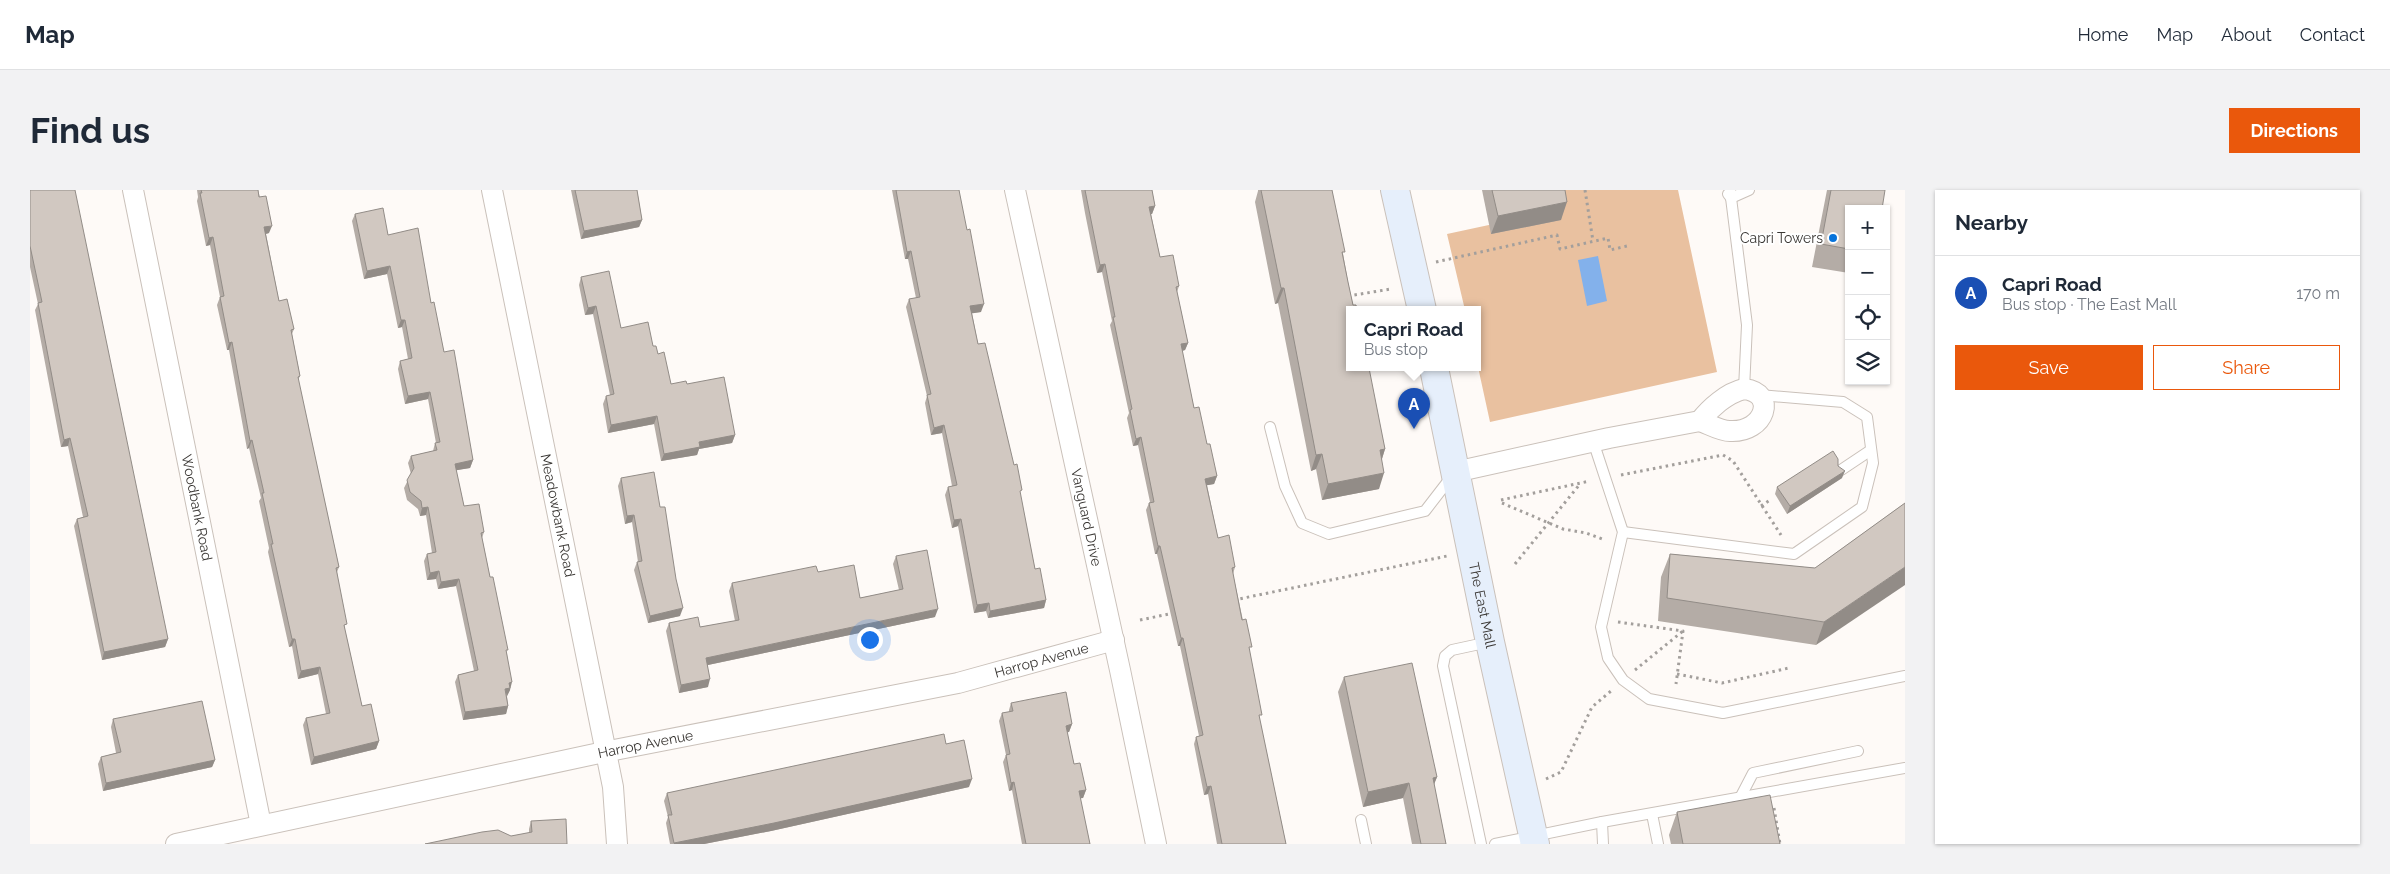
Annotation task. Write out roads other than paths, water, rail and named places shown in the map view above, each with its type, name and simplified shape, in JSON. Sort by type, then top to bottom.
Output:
[{"type":"main road","points":[[1394,190],[1417,288]]},
{"type":"main road","name":"The East Mall","points":[[1435,371],[1490,642],[1534,840]]},
{"type":"street","name":"Woodbank Road","points":[[133,190],[261,825]]},
{"type":"street","name":"Meadowbank Road","points":[[492,190],[604,752],[614,792],[616,844]]},
{"type":"street","name":"Vanguard Drive","points":[[1015,190],[1114,640],[1156,844]]},
{"type":"street","points":[[1455,472],[1593,441],[1700,421],[1725,431],[1740,430],[1758,423],[1764,412],[1764,405],[1751,392],[1734,392],[1714,406],[1700,421]]},
{"type":"street","name":"Harrop Avenue","points":[[176,844],[604,752],[958,683],[1114,640]]},
{"type":"lane","points":[[1623,532],[1794,554],[1862,507],[1873,463],[1867,418],[1843,402],[1751,392],[1747,325],[1728,193],[1749,190]]},
{"type":"lane","points":[[1270,427],[1285,486],[1302,523],[1329,534],[1425,511],[1455,472]]},
{"type":"lane","points":[[1593,441],[1623,532],[1601,627],[1608,658],[1623,680],[1649,700],[1723,713],[1905,676]]},
{"type":"lane","points":[[1841,470],[1872,450]]},
{"type":"lane","points":[[1481,844],[1443,666],[1445,656],[1452,650],[1490,642]]},
{"type":"lane","points":[[1740,798],[1753,773],[1858,752]]},
{"type":"lane","points":[[1495,844],[1534,840],[1602,822],[1905,768]]},
{"type":"lane","points":[[1652,814],[1658,844]]},
{"type":"lane","points":[[1361,820],[1366,844]]},
{"type":"lane","points":[[1602,822],[1603,844]]},
{"type":"water","points":[[1598,256],[1607,301],[1587,306],[1578,260]]},
{"type":"place","name":"Capri Towers","points":[[1833,238]]},
{"type":"place","name":"Capri Road","points":[[1414,429]]}]
